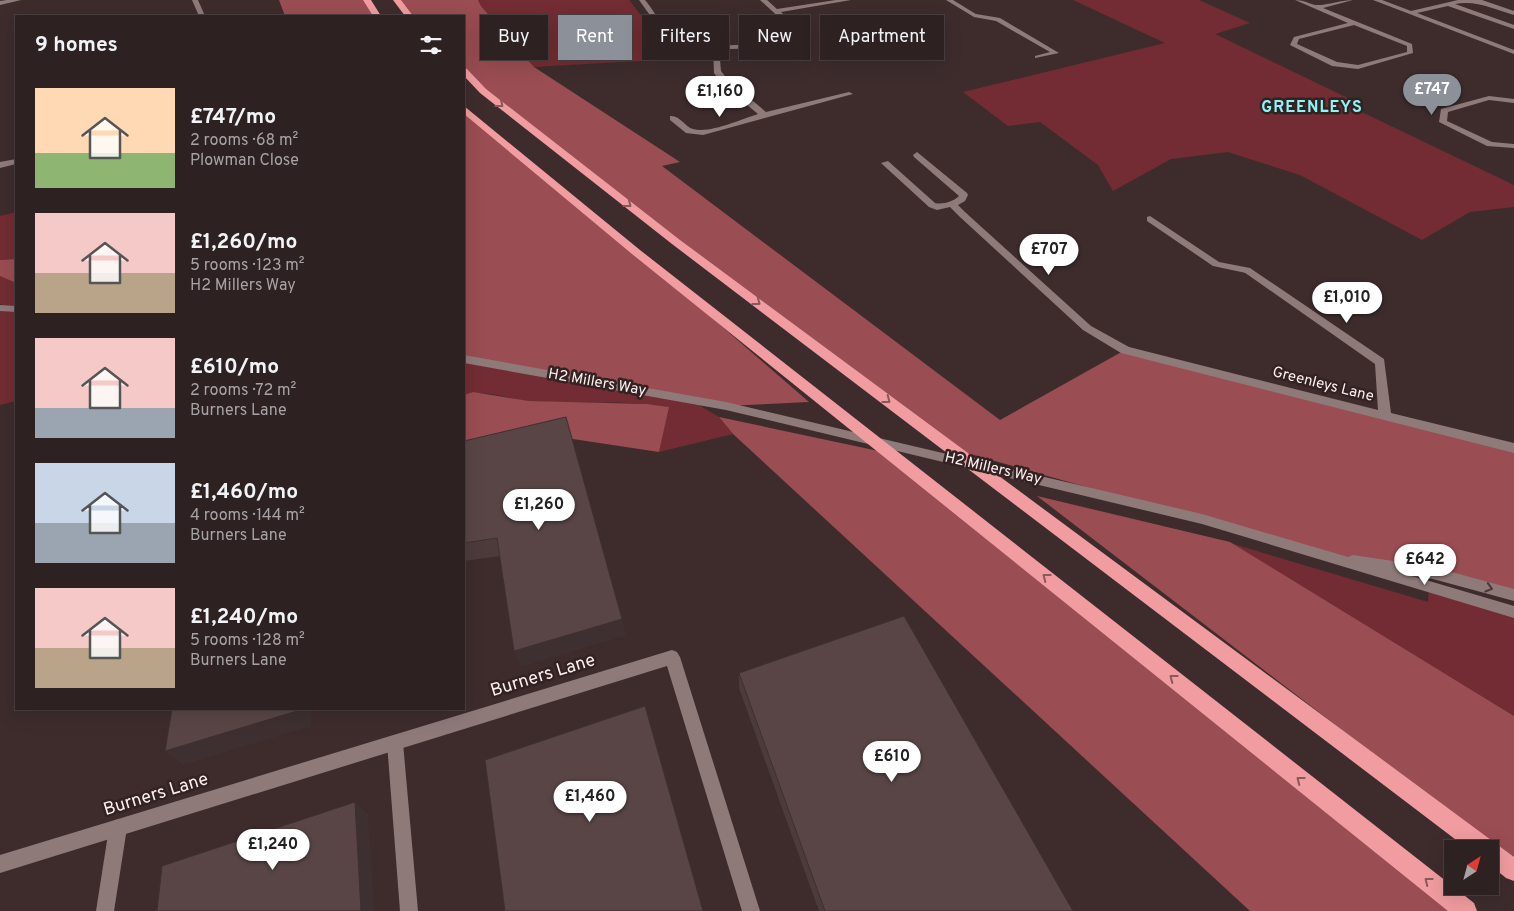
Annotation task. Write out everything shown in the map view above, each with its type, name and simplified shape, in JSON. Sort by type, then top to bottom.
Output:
[{"type":"highway","points":[[367,0],[376,15]]},
{"type":"highway","points":[[397,0],[408,15]]},
{"type":"highway","points":[[465,72],[484,91],[676,242],[1474,840]]},
{"type":"highway","points":[[465,110],[636,252],[1466,911]]},
{"type":"highway","points":[[1499,859],[1514,870]]},
{"type":"street","points":[[0,3],[18,0]]},
{"type":"street","points":[[196,0],[202,15]]},
{"type":"street","points":[[642,0],[654,15]]},
{"type":"street","points":[[729,47],[783,42],[795,40],[799,36],[799,32],[763,0]]},
{"type":"street","points":[[776,11],[848,0]]},
{"type":"street","points":[[949,0],[976,16],[998,19],[1056,53],[1037,57]]},
{"type":"street","points":[[1298,0],[1410,45],[1410,53],[1358,67],[1335,64],[1293,45],[1296,38],[1354,23]]},
{"type":"street","points":[[1316,7],[1350,0]]},
{"type":"street","points":[[1376,0],[1514,52]]},
{"type":"street","points":[[1411,13],[1466,0]]},
{"type":"street","points":[[1470,0],[1514,12]]},
{"type":"street","points":[[1448,4],[1514,28]]},
{"type":"street","points":[[716,60],[717,72],[725,82],[764,115]]},
{"type":"street","points":[[673,118],[689,131],[702,134],[764,115],[849,94]]},
{"type":"street","points":[[1514,101],[1489,98],[1444,112],[1443,122],[1490,144],[1514,146]]},
{"type":"street","points":[[885,163],[932,205],[937,207],[952,204],[962,199],[964,195],[917,155]]},
{"type":"street","points":[[0,165],[15,162]]},
{"type":"street","name":"Greenleys Lane","points":[[952,204],[1087,328],[1125,350],[1514,448]]},
{"type":"street","points":[[1150,218],[1216,264],[1246,270],[1380,362],[1385,416]]},
{"type":"street","points":[[0,308],[15,309]]},
{"type":"street","name":"H2 Millers Way","points":[[465,359],[726,406],[1202,519],[1514,612]]},
{"type":"street","points":[[1338,559],[1433,573],[1514,595]]},
{"type":"street","name":"Burners Lane","points":[[0,864],[672,657],[751,911]]},
{"type":"street","points":[[395,742],[409,911]]},
{"type":"street","points":[[105,911],[118,828]]},
{"type":"shaded area","points":[[279,0],[367,0],[376,15],[285,15]]},
{"type":"shaded area","points":[[401,0],[478,0],[489,15],[480,15],[480,60],[528,60],[534,67],[680,162],[662,166],[1000,420],[1125,350],[1514,448],[1514,595],[1339,559],[953,449],[483,91],[465,72],[465,15],[408,15]]},
{"type":"shaded area","points":[[478,0],[629,0],[642,17],[642,60],[657,60],[534,67],[528,60],[548,60],[548,15],[489,15]]},
{"type":"shaded area","points":[[1073,0],[1199,0],[1250,23],[1215,34],[1354,101],[1345,104],[1514,185],[1514,207],[1470,212],[1422,240],[1300,175],[1228,152],[1171,159],[1113,191],[1098,165],[1040,122],[1008,126],[963,92],[1165,43]]},
{"type":"shaded area","points":[[465,110],[636,252],[809,402],[726,406],[465,359]]},
{"type":"shaded area","points":[[15,212],[15,259],[0,260],[0,216]]},
{"type":"shaded area","points":[[15,259],[15,283],[0,276],[0,260]]},
{"type":"shaded area","points":[[0,276],[15,283],[15,401],[0,405],[0,308],[11,308],[0,304]]},
{"type":"shaded area","points":[[465,359],[689,399],[719,417],[733,434],[659,452],[668,407],[633,403],[529,401],[472,393],[465,395]]},
{"type":"shaded area","points":[[473,392],[529,401],[647,404],[669,407],[659,452],[553,436],[465,459],[465,395]]},
{"type":"shaded area","points":[[719,417],[888,453],[1466,911],[1250,911],[733,434]]},
{"type":"shaded area","points":[[1037,496],[1230,542],[1514,716],[1514,862],[1499,850],[1499,840],[1485,840]]},
{"type":"shaded area","points":[[1230,543],[1428,602],[1429,586],[1514,612],[1514,716]]},
{"type":"building","points":[[566,417],[622,619],[514,651],[497,538],[465,543],[465,441]]},
{"type":"building","points":[[904,616],[1073,911],[825,911],[739,673]]},
{"type":"building","points":[[645,706],[703,911],[505,911],[485,760]]},
{"type":"building","points":[[172,710],[297,710],[297,711],[165,751]]},
{"type":"building","points":[[355,802],[361,911],[157,911],[162,866]]},
{"type":"district","name":"GREENLEYS","points":[[1312,108]]}]
